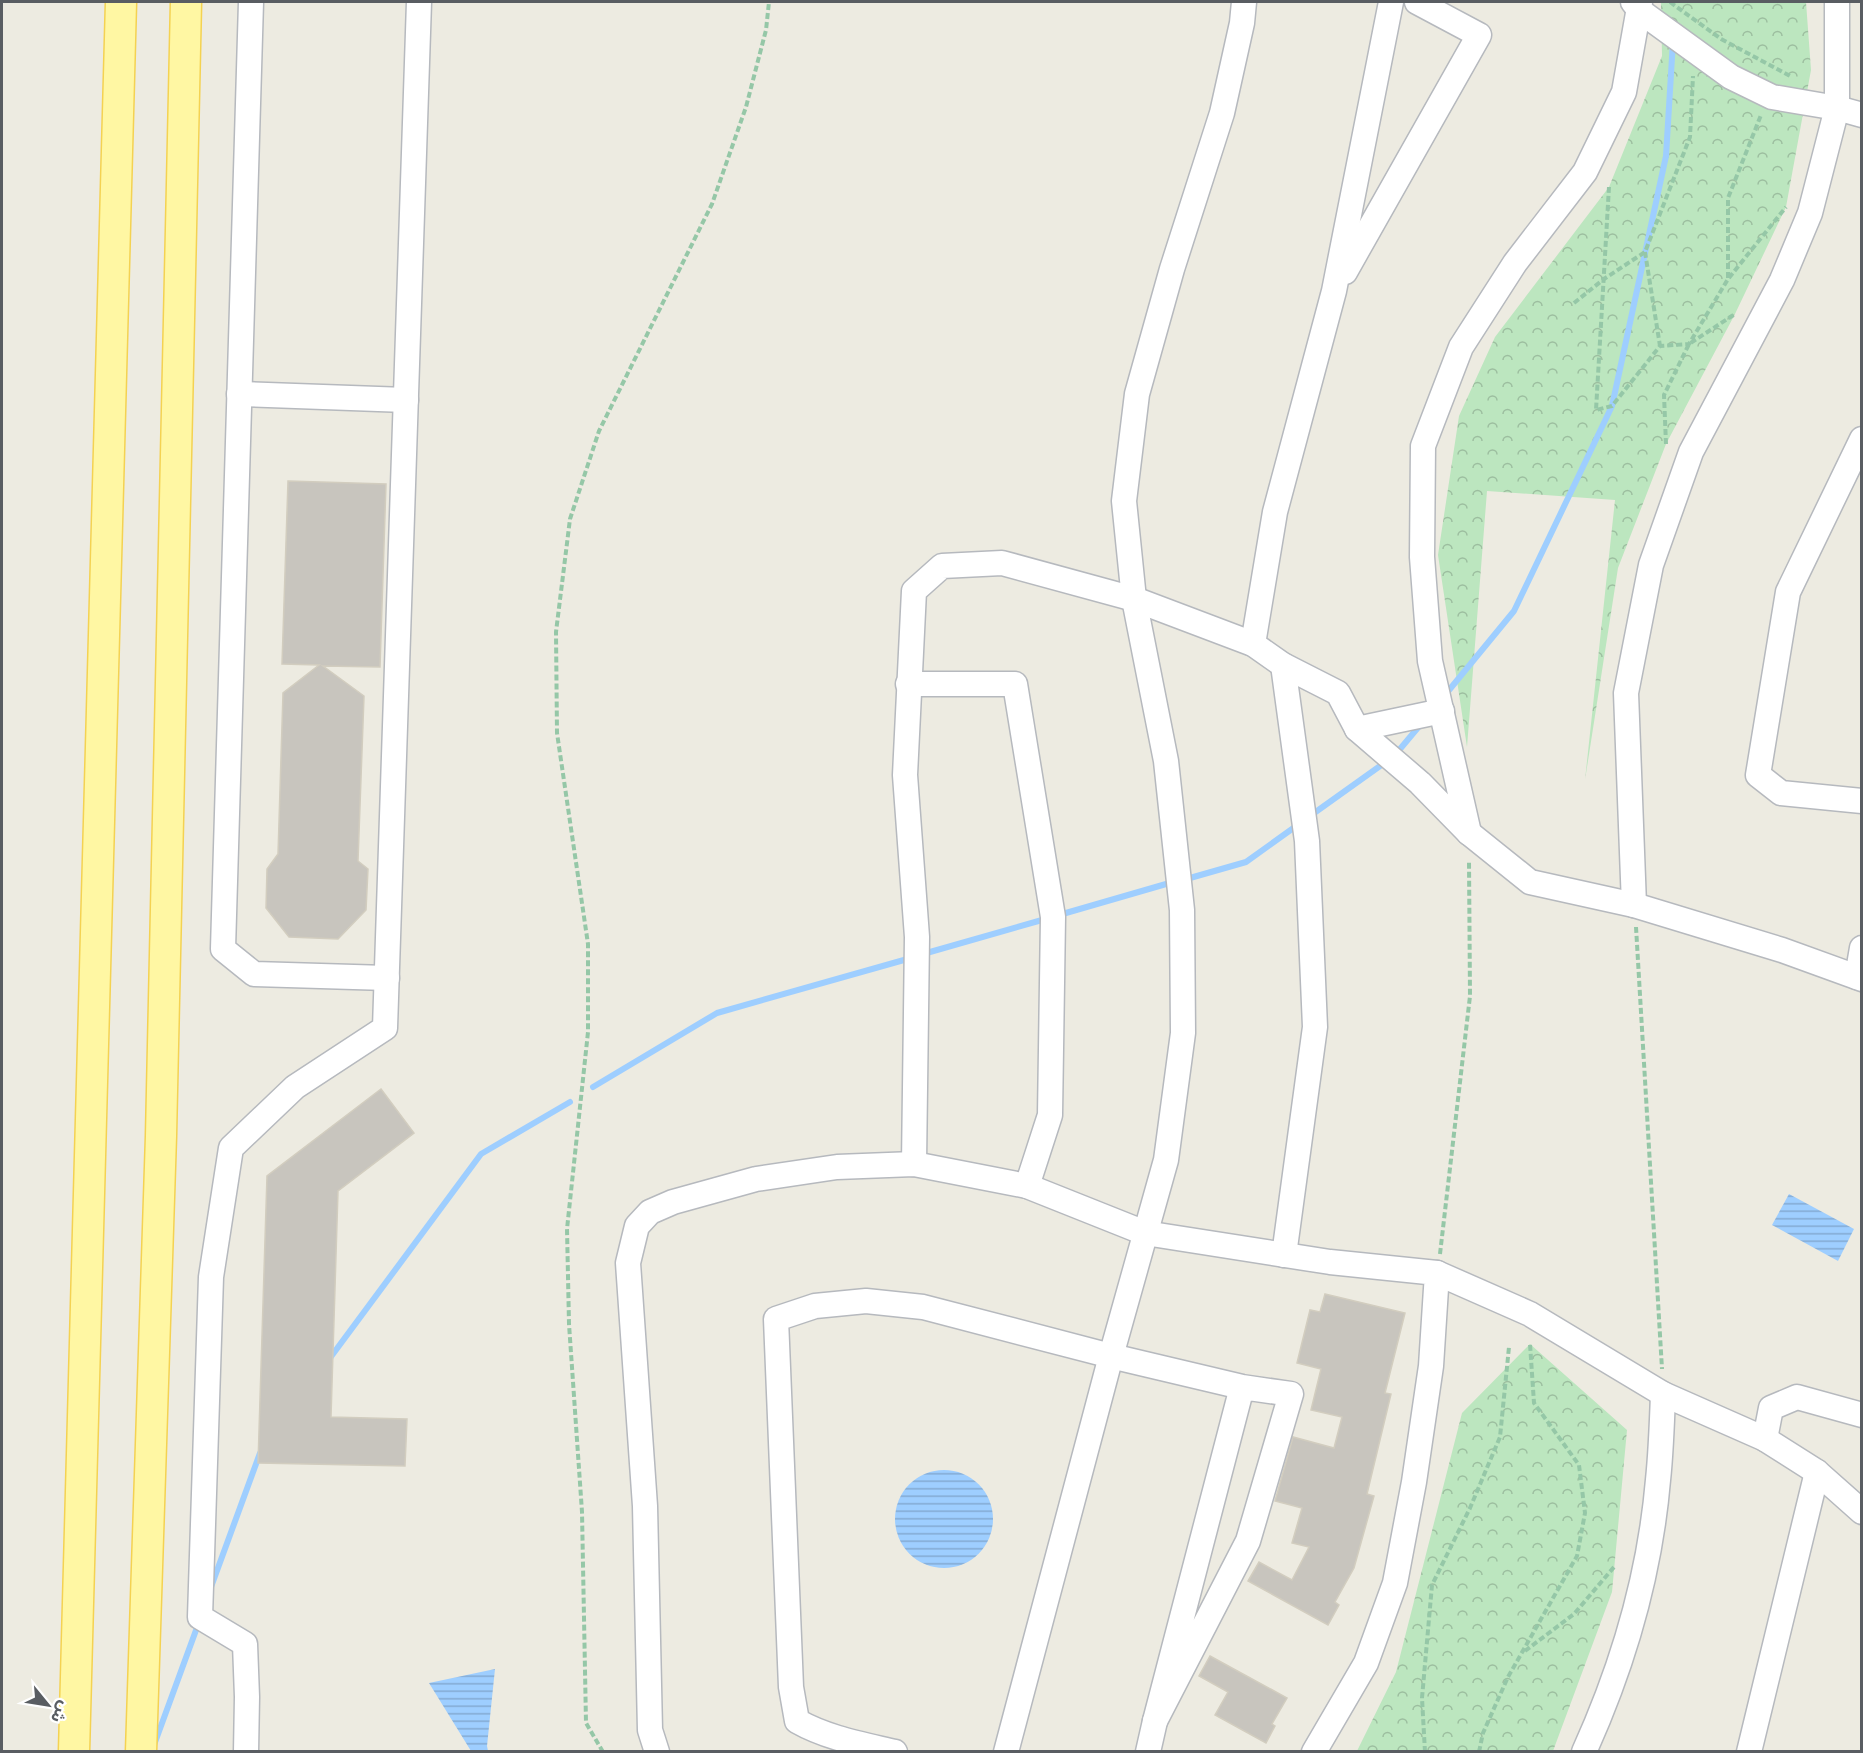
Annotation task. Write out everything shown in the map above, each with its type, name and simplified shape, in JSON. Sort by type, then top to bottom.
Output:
[{"type":"main road","points":[[74,1752],[121,2]]},
{"type":"main road","points":[[141,1752],[161,1136],[186,2]]},
{"type":"street","points":[[251,2],[223,949],[254,974],[387,978]]},
{"type":"street","points":[[246,1752],[248,1697],[245,1644],[200,1617],[211,1277],[231,1148],[295,1087],[385,1028],[419,2]]},
{"type":"street","points":[[1006,1752],[1111,1356],[1166,1160],[1183,1033],[1182,910],[1166,761],[1134,599],[1124,501],[1137,394],[1172,269],[1222,113],[1242,23],[1244,2]]},
{"type":"street","points":[[1253,644],[1275,512],[1334,291],[1391,2]]},
{"type":"street","points":[[1334,291],[1479,34],[1417,2]]},
{"type":"street","points":[[1634,905],[1626,693],[1651,565],[1691,452],[1782,280],[1810,213],[1837,108],[1837,2]]},
{"type":"street","points":[[1638,5],[1688,46],[1731,77],[1772,97],[1862,114]]},
{"type":"street","points":[[1469,833],[1430,661],[1422,557],[1423,446],[1461,347],[1515,263],[1585,172],[1624,92],[1638,5]]},
{"type":"street","points":[[239,394],[406,400]]},
{"type":"street","points":[[1862,440],[1788,592],[1758,775],[1781,794],[1862,801]]},
{"type":"street","points":[[914,1164],[917,937],[905,775],[908,684],[914,591],[942,566],[1002,563],[1134,599],[1253,644],[1283,665],[1338,693],[1357,729],[1420,783],[1469,833],[1530,882],[1634,905],[1782,950],[1859,978],[1862,948]]},
{"type":"street","points":[[1283,665],[1307,841],[1315,1027],[1284,1255]]},
{"type":"street","points":[[908,684],[1015,684],[1053,917],[1050,1115],[1027,1186]]},
{"type":"street","points":[[1357,729],[1442,711]]},
{"type":"street","points":[[657,1752],[650,1730],[645,1506],[628,1263],[637,1226],[650,1212],[673,1202],[756,1179],[837,1167],[914,1164],[1027,1186],[1145,1233],[1330,1262],[1437,1273],[1530,1314],[1663,1394],[1765,1439],[1817,1472],[1862,1512]]},
{"type":"street","points":[[1314,1752],[1366,1663],[1395,1583],[1414,1482],[1431,1366],[1437,1273]]},
{"type":"street","points":[[895,1752],[815,1731],[797,1721],[791,1687],[776,1319],[815,1306],[866,1301],[923,1307],[1242,1387],[1291,1394],[1248,1541],[1155,1721]]},
{"type":"street","points":[[1148,1752],[1242,1387]]},
{"type":"street","points":[[1584,1752],[1604,1707],[1626,1641],[1646,1565],[1658,1482],[1663,1394]]},
{"type":"street","points":[[1765,1439],[1771,1408],[1797,1397],[1862,1415]]},
{"type":"street","points":[[1749,1752],[1817,1472]]},
{"type":"path","points":[[603,1752],[586,1723],[582,1512],[569,1324],[567,1229],[588,1032],[588,944],[557,733],[556,632],[570,519],[600,431],[712,204],[746,107],[766,30],[769,2]]},
{"type":"path","points":[[1670,2],[1721,39],[1798,81]]},
{"type":"path","points":[[1609,187],[1596,410],[1612,406],[1660,346],[1646,252],[1690,137],[1694,77],[1688,46]]},
{"type":"path","points":[[1728,279],[1728,198],[1759,118],[1772,97]]},
{"type":"path","points":[[1666,444],[1664,395],[1689,344],[1728,279],[1786,207]]},
{"type":"path","points":[[1574,303],[1604,279],[1646,252]]},
{"type":"path","points":[[1660,346],[1689,344],[1735,314]]},
{"type":"path","points":[[1437,1273],[1470,996],[1469,833]]},
{"type":"path","points":[[1634,905],[1663,1394]]},
{"type":"path","points":[[1479,1752],[1483,1733],[1508,1677],[1576,1556],[1585,1513],[1580,1465],[1534,1404],[1530,1344]]},
{"type":"path","points":[[1425,1752],[1422,1698],[1432,1585],[1470,1508],[1500,1437],[1509,1347]]},
{"type":"path","points":[[1522,1653],[1574,1614],[1614,1567]]},
{"type":"green space","points":[[1661,2],[1806,2],[1811,70],[1786,207],[1735,314],[1666,444],[1618,568],[1585,780],[1615,500],[1487,491],[1467,747],[1438,555],[1459,416],[1495,337],[1609,187],[1662,56]]},
{"type":"green space","points":[[1530,1344],[1627,1430],[1612,1592],[1553,1751],[1357,1751],[1396,1672],[1462,1413]]},
{"type":"water","points":[[1789,1194],[1854,1229],[1838,1261],[1772,1225]]},
{"type":"water","points":[[944,1470],[963,1473],[979,1484],[990,1500],[993,1519],[990,1538],[979,1554],[963,1565],[944,1568],[925,1565],[909,1554],[898,1538],[895,1519],[898,1500],[909,1484],[925,1473]]},
{"type":"water","points":[[495,1669],[488,1751],[471,1751],[429,1683]]},
{"type":"building","points":[[288,481],[386,484],[380,667],[323,666],[364,696],[358,861],[368,869],[366,910],[338,939],[289,937],[266,908],[267,869],[278,854],[283,693],[319,665],[282,664]]},
{"type":"building","points":[[381,1089],[414,1133],[338,1191],[331,1417],[407,1419],[405,1466],[258,1463],[267,1176]]},
{"type":"building","points":[[1325,1294],[1405,1313],[1385,1393],[1391,1394],[1367,1494],[1374,1496],[1354,1568],[1335,1602],[1339,1605],[1328,1625],[1248,1581],[1259,1562],[1292,1580],[1309,1547],[1292,1543],[1302,1508],[1275,1501],[1293,1437],[1334,1448],[1342,1417],[1311,1410],[1321,1369],[1297,1363],[1310,1310],[1320,1312]]},
{"type":"building","points":[[1210,1656],[1287,1698],[1272,1724],[1275,1726],[1266,1743],[1215,1715],[1228,1692],[1199,1676]]},
{"type":"waterway","points":[[1445,695],[1514,611],[1612,406],[1666,156],[1673,41]]},
{"type":"waterway","points":[[1395,755],[1421,724]]},
{"type":"waterway","points":[[1310,816],[1387,761]]},
{"type":"waterway","points":[[1183,880],[1246,862],[1299,824]]},
{"type":"waterway","points":[[1059,915],[1173,882]]},
{"type":"waterway","points":[[923,954],[1049,918]]},
{"type":"waterway","points":[[593,1087],[717,1013],[911,958]]},
{"type":"waterway","points":[[330,1358],[481,1154],[570,1102]]},
{"type":"waterway","points":[[211,1587],[260,1453]]},
{"type":"waterway","points":[[154,1745],[199,1622]]}]
